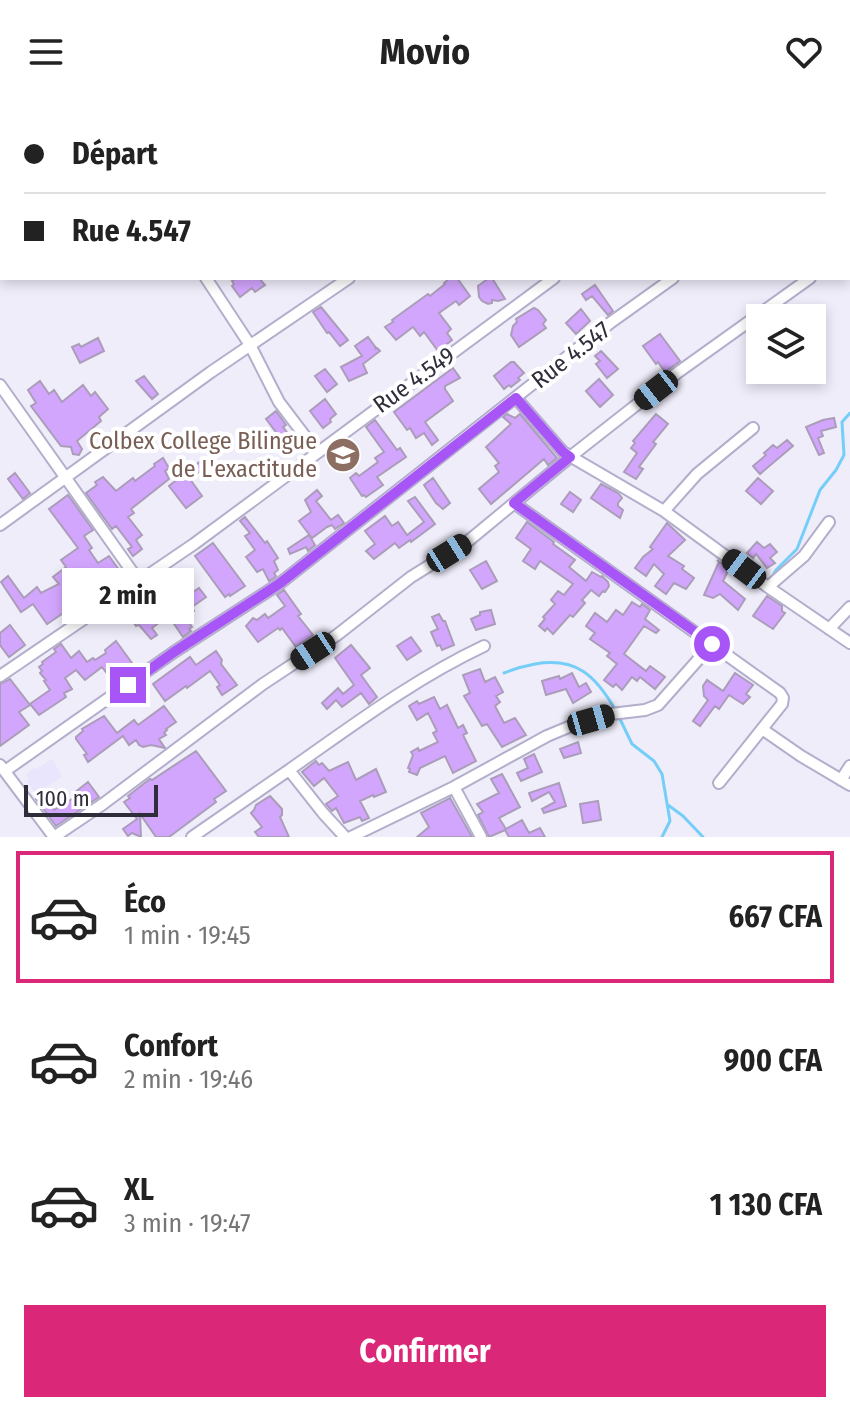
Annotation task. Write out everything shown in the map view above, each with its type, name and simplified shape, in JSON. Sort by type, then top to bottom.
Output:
[{"type":"street","points":[[207,280],[250,345],[279,402],[317,452]]},
{"type":"street","points":[[0,525],[250,345],[346,280]]},
{"type":"street","name":"Rue 4.549","points":[[0,676],[194,544],[551,280]]},
{"type":"street","name":"Rue 4.547","points":[[2,768],[279,584],[610,323],[670,280]]},
{"type":"street","points":[[2,768],[54,837],[263,684],[337,635],[411,577],[467,542],[677,373],[807,280]]},
{"type":"street","points":[[0,385],[138,580]]},
{"type":"street","points":[[516,398],[563,452],[664,511],[850,643]]},
{"type":"street","points":[[664,511],[697,474],[753,428]]},
{"type":"street","points":[[514,503],[780,693],[782,704],[719,783]]},
{"type":"street","points":[[768,587],[804,556],[829,522]]},
{"type":"street","points":[[829,629],[850,607]]},
{"type":"street","points":[[351,837],[454,787],[547,736],[611,714],[645,710],[658,705],[712,644]]},
{"type":"street","points":[[192,837],[362,718],[484,646]]},
{"type":"street","points":[[762,729],[845,782],[850,766]]},
{"type":"street","points":[[289,770],[345,837]]},
{"type":"street","points":[[454,787],[481,837]]},
{"type":"shaded area","points":[[52,759],[62,776],[36,794],[26,774]]},
{"type":"building","points":[[261,280],[265,285],[255,292],[252,288],[240,297],[232,281]]},
{"type":"building","points":[[458,280],[470,296],[459,305],[456,301],[439,313],[451,329],[447,333],[452,340],[438,351],[424,332],[420,336],[413,327],[396,340],[385,327],[444,283]]},
{"type":"building","points":[[486,280],[493,280],[505,299],[492,300],[488,304],[479,297],[478,286]]},
{"type":"building","points":[[595,285],[613,311],[608,315],[592,296],[586,300],[582,294]]},
{"type":"building","points":[[321,307],[348,340],[340,346],[313,312]]},
{"type":"building","points":[[534,308],[546,320],[543,324],[546,328],[519,347],[511,335],[513,326],[516,319]]},
{"type":"building","points":[[581,309],[590,321],[576,334],[566,323]]},
{"type":"building","points":[[660,334],[680,361],[665,372],[643,346]]},
{"type":"building","points":[[368,337],[375,349],[380,351],[363,364],[367,373],[349,381],[341,367],[362,356],[355,346]]},
{"type":"building","points":[[98,338],[104,351],[80,363],[72,347],[79,344],[81,347]]},
{"type":"building","points":[[601,351],[618,369],[607,378],[596,364],[600,361],[595,356]]},
{"type":"building","points":[[511,362],[524,373],[518,378],[520,380],[504,389],[494,376]]},
{"type":"building","points":[[453,368],[460,378],[445,386],[445,389],[453,401],[425,422],[438,440],[432,445],[424,433],[416,438],[394,412]]},
{"type":"building","points":[[325,369],[337,384],[327,392],[315,376]]},
{"type":"building","points":[[144,376],[158,394],[152,399],[136,381]]},
{"type":"building","points":[[599,379],[613,395],[600,407],[586,391]]},
{"type":"building","points":[[40,381],[49,394],[54,390],[62,402],[83,385],[91,396],[95,392],[108,409],[99,417],[101,421],[77,441],[82,449],[79,455],[73,454],[71,447],[61,446],[31,406],[36,403],[28,390]]},
{"type":"building","points":[[325,399],[336,414],[323,428],[310,411]]},
{"type":"building","points":[[276,411],[289,435],[282,440],[266,419]]},
{"type":"building","points":[[507,414],[515,418],[520,414],[557,458],[548,465],[544,459],[491,504],[479,489],[499,472],[495,466],[499,463],[486,447],[511,424],[503,417]]},
{"type":"building","points":[[656,414],[668,424],[653,442],[656,444],[639,467],[643,469],[636,479],[624,472],[637,453],[631,448],[635,443],[633,441]]},
{"type":"building","points":[[834,418],[836,427],[821,431],[823,436],[818,438],[824,453],[819,455],[806,427]]},
{"type":"building","points":[[375,420],[397,450],[400,448],[406,457],[377,477],[383,485],[366,497],[362,496],[350,478],[356,473],[359,476],[378,462],[375,458],[384,452],[366,427]]},
{"type":"building","points":[[787,440],[793,446],[760,474],[753,466],[773,445],[777,448]]},
{"type":"building","points":[[163,458],[169,468],[165,471],[169,479],[131,509],[134,513],[128,517],[142,535],[136,540],[142,549],[133,556],[128,549],[132,547],[116,526],[112,529],[86,493],[103,477],[116,491],[133,478],[135,481]]},
{"type":"building","points":[[202,460],[206,466],[190,479],[202,496],[186,508],[169,486]]},
{"type":"building","points":[[15,473],[30,493],[23,499],[8,479]]},
{"type":"building","points":[[433,478],[450,503],[443,509],[424,485]]},
{"type":"building","points":[[758,478],[773,491],[761,504],[746,491]]},
{"type":"building","points":[[601,484],[622,498],[618,503],[623,510],[620,518],[591,498]]},
{"type":"building","points":[[317,490],[322,496],[316,501],[331,520],[338,515],[344,523],[335,529],[332,525],[327,527],[312,538],[299,521],[311,512],[305,500]]},
{"type":"building","points":[[570,492],[581,500],[573,512],[561,504]]},
{"type":"building","points":[[68,495],[93,530],[84,536],[92,548],[89,550],[98,563],[109,556],[122,574],[103,585],[93,570],[74,584],[88,602],[78,609],[75,605],[47,624],[33,604],[21,612],[1,582],[8,576],[24,598],[37,587],[41,593],[59,584],[53,577],[66,567],[61,560],[78,548],[49,509]]},
{"type":"building","points":[[415,497],[435,524],[411,542],[399,548],[395,543],[374,559],[366,551],[375,544],[365,531],[385,516],[392,526],[398,522],[407,535],[424,522],[408,501]]},
{"type":"building","points":[[245,517],[278,558],[274,561],[278,570],[274,573],[276,576],[269,581],[263,569],[257,572],[246,557],[255,550],[245,536],[250,533],[240,521]]},
{"type":"building","points":[[527,522],[575,560],[569,567],[586,581],[592,572],[602,576],[609,586],[599,596],[591,590],[573,617],[570,615],[553,634],[539,626],[555,604],[551,600],[558,591],[564,595],[573,584],[540,561],[535,569],[523,561],[531,549],[516,538]]},
{"type":"building","points":[[667,523],[685,540],[668,556],[684,566],[682,569],[694,578],[686,589],[674,583],[666,594],[655,586],[664,574],[654,564],[646,576],[635,568],[653,549],[650,547]]},
{"type":"building","points":[[309,535],[315,545],[308,551],[306,547],[290,554],[288,549]]},
{"type":"building","points":[[757,542],[764,548],[770,544],[777,552],[770,558],[775,563],[767,568],[756,554],[753,558],[747,553]]},
{"type":"building","points":[[213,543],[245,586],[230,596],[225,597],[195,556]]},
{"type":"building","points":[[717,560],[729,569],[723,581],[745,599],[738,610],[720,594],[713,598],[704,595],[719,562]]},
{"type":"building","points":[[486,561],[497,581],[482,589],[470,570]]},
{"type":"building","points":[[199,588],[206,597],[192,607],[194,611],[185,617],[192,627],[183,637],[166,612]]},
{"type":"building","points":[[284,590],[313,635],[296,647],[282,628],[258,642],[246,626],[253,618],[257,620],[265,614],[268,618],[285,606],[277,595]]},
{"type":"building","points":[[138,592],[150,610],[156,605],[165,618],[152,628],[157,635],[151,639],[139,625],[136,626],[121,603]]},
{"type":"building","points":[[767,596],[782,606],[785,613],[773,629],[753,616]]},
{"type":"building","points":[[632,602],[650,610],[645,619],[659,630],[656,633],[644,626],[624,654],[646,671],[650,666],[665,677],[655,689],[640,677],[637,681],[632,677],[622,690],[604,680],[617,664],[607,656],[610,653],[590,639],[595,633],[586,626],[595,613],[607,622],[616,610],[623,615]]},
{"type":"building","points":[[491,610],[495,624],[476,630],[471,619],[480,612]]},
{"type":"building","points":[[439,614],[454,645],[442,650],[431,632],[438,629],[432,617]]},
{"type":"building","points":[[10,625],[25,645],[9,657],[0,645],[0,633]]},
{"type":"building","points":[[411,637],[421,651],[407,660],[397,646]]},
{"type":"building","points":[[116,641],[132,663],[117,675],[120,680],[115,684],[102,667],[85,680],[76,670],[65,678],[72,689],[64,693],[66,697],[39,715],[30,704],[50,690],[39,667],[56,652],[54,649],[61,644],[71,658],[79,651],[87,662],[106,653],[105,650]]},
{"type":"building","points":[[351,645],[370,668],[361,675],[377,697],[369,704],[361,693],[342,707],[336,700],[327,709],[322,703],[338,688],[343,694],[354,685],[335,658]]},
{"type":"building","points":[[216,651],[221,664],[237,685],[222,695],[217,687],[220,685],[210,671],[165,701],[153,684],[190,657],[196,665]]},
{"type":"building","points":[[480,669],[485,682],[495,677],[503,692],[496,696],[500,702],[495,706],[504,723],[515,718],[526,735],[502,747],[487,724],[482,726],[464,696],[470,693],[463,675]]},
{"type":"building","points":[[572,673],[579,687],[586,683],[591,692],[573,703],[566,689],[546,695],[542,681],[559,676],[560,679]]},
{"type":"building","points":[[735,673],[753,685],[746,694],[750,697],[743,704],[729,695],[719,709],[715,706],[700,726],[693,721],[708,700],[704,696],[703,686],[707,680],[723,691]]},
{"type":"building","points":[[10,679],[30,705],[19,712],[29,725],[0,746],[0,684]]},
{"type":"building","points":[[434,697],[440,709],[447,705],[458,728],[463,725],[467,733],[463,735],[476,761],[453,773],[445,756],[420,768],[417,775],[409,772],[411,752],[438,742],[433,733],[437,731],[428,713],[417,720],[409,706]]},
{"type":"building","points":[[164,706],[176,722],[159,739],[165,748],[143,747],[136,740],[129,745],[123,736],[88,762],[84,755],[87,754],[76,739],[82,729],[104,716],[117,733],[134,720],[138,725]]},
{"type":"building","points":[[578,742],[581,753],[564,758],[560,749]]},
{"type":"building","points":[[196,751],[226,791],[169,837],[156,837],[140,814],[141,837],[132,833],[128,836],[123,829],[137,819],[124,802],[130,798],[128,796]]},
{"type":"building","points":[[534,754],[542,772],[521,781],[517,773],[528,768],[524,759]]},
{"type":"building","points":[[316,761],[329,771],[348,762],[356,780],[376,769],[386,792],[360,801],[369,818],[362,821],[360,817],[344,823],[336,808],[332,811],[326,804],[338,796],[324,778],[314,786],[302,772]]},
{"type":"building","points":[[502,774],[520,807],[499,818],[506,829],[522,820],[529,833],[540,828],[545,837],[509,837],[505,830],[489,837],[478,815],[483,812],[477,804],[499,793],[491,779]]},
{"type":"building","points":[[88,782],[99,797],[56,826],[36,799],[43,794],[54,810],[75,797],[73,794]]},
{"type":"building","points":[[559,783],[566,806],[544,813],[542,809],[555,802],[549,792],[532,801],[529,793]]},
{"type":"building","points":[[270,796],[282,809],[280,817],[289,837],[259,837],[255,832],[262,827],[251,813],[256,805]]},
{"type":"building","points":[[450,798],[472,837],[417,837],[429,827],[421,813]]},
{"type":"building","points":[[598,801],[601,820],[583,823],[580,804]]},
{"type":"waterway","points":[[770,581],[776,570],[797,549],[820,490],[844,455],[842,422],[850,413]]},
{"type":"waterway","points":[[504,673],[527,666],[563,663],[593,679],[616,711]]},
{"type":"waterway","points":[[620,719],[632,744],[654,761],[662,774],[670,821],[662,837]]},
{"type":"waterway","points":[[668,805],[703,837]]},
{"type":"place","name":"Colbex College Bilingue de L'exactitude","points":[[343,455]]},
{"type":"route","points":[[128,685],[279,584],[516,398],[570,457],[514,503],[712,644]]}]
